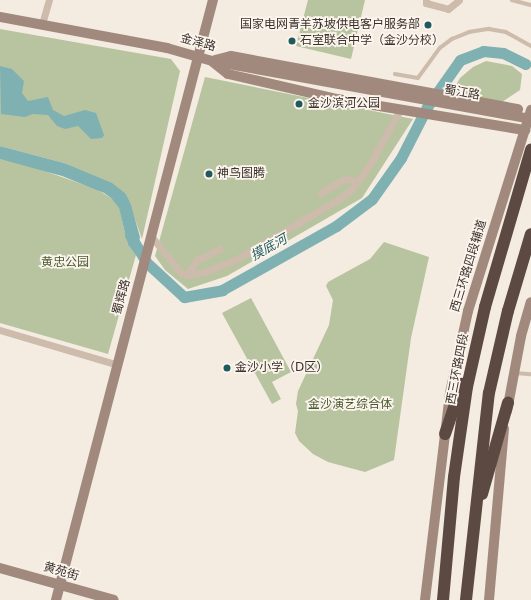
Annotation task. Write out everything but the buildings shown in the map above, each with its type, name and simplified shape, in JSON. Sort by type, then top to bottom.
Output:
[{"type":"highway","name":"西三环路四段","points":[[443,600],[454,478],[467,387],[478,337],[531,150]]},
{"type":"highway","points":[[466,600],[473,526],[489,393],[508,311],[531,234]]},
{"type":"highway","points":[[445,434],[478,337]]},
{"type":"highway","points":[[473,526],[508,403]]},
{"type":"street","points":[[42,24],[49,0]]},
{"type":"street","name":"蜀辉路","points":[[56,600],[58,585],[118,365],[213,0]]},
{"type":"street","points":[[426,0],[426,3],[448,9],[459,0]]},
{"type":"street","name":"金泽路","points":[[0,16],[167,48],[212,61],[389,92]]},
{"type":"street","points":[[212,61],[231,56],[452,96],[531,114]]},
{"type":"street","points":[[212,61],[228,74],[405,111],[525,130]]},
{"type":"street","name":"蜀江路","points":[[389,92],[531,114]]},
{"type":"street","points":[[151,236],[181,273],[187,275],[204,272],[235,260],[339,199],[358,182],[405,111]]},
{"type":"street","name":"西三环路四段辅道","points":[[425,600],[450,393],[468,311],[531,114]]},
{"type":"street","points":[[321,193],[348,178],[358,182]]},
{"type":"street","points":[[187,275],[197,260],[220,249]]},
{"type":"street","points":[[489,600],[508,403],[531,302]]},
{"type":"street","points":[[0,330],[118,365]]},
{"type":"street","name":"黄苑街","points":[[0,568],[114,600]]},
{"type":"lane","points":[[512,0],[531,5]]},
{"type":"lane","points":[[395,74],[418,78],[440,48],[452,39],[468,32],[489,29],[506,32],[531,46]]},
{"type":"lane","points":[[514,373],[531,374]]},
{"type":"green space","points":[[308,0],[365,0],[351,59],[296,46]]},
{"type":"green space","points":[[0,29],[171,59],[180,71],[142,239],[126,194],[64,163],[0,146]]},
{"type":"green space","points":[[486,61],[512,66],[522,74],[520,90],[499,104],[452,92],[460,78],[473,67]]},
{"type":"green space","name":"金沙滨河公园","points":[[205,77],[413,119],[362,198],[227,276],[188,289],[165,270],[155,256]]},
{"type":"green space","name":"黄忠公园","points":[[0,159],[19,162],[96,189],[111,198],[119,207],[128,245],[136,255],[108,354],[0,323]]},
{"type":"green space","name":"金沙演艺综合体","points":[[384,242],[429,257],[411,338],[394,460],[365,472],[328,462],[313,454],[299,441],[295,433],[298,411],[296,404],[298,391],[329,325],[333,300],[326,286],[328,282],[370,259]]},
{"type":"green space","points":[[251,298],[291,372],[272,382],[281,399],[272,404],[222,313]]},
{"type":"water","points":[[0,66],[12,69],[24,81],[22,93],[28,101],[48,97],[53,110],[64,116],[85,110],[96,113],[104,135],[102,138],[91,139],[78,126],[65,129],[57,126],[48,115],[33,114],[25,117],[1,114]]},
{"type":"water","points":[[0,146],[64,163],[112,183],[126,194],[131,205],[140,237],[136,255],[128,245],[119,208],[111,198],[104,193],[62,176],[0,159]]},
{"type":"waterway","name":"摸底河","points":[[130,235],[146,262],[184,297],[222,290],[336,226],[372,199],[401,158],[427,107],[460,60],[483,51],[503,53],[526,64]]},
{"type":"place","name":"国家电网青羊苏坡供电客户服务部","points":[[428,25]]},
{"type":"place","name":"石室联合中学（金沙分校）","points":[[292,41]]},
{"type":"place","name":"金沙滨河公园","points":[[299,104]]},
{"type":"place","name":"神鸟图腾","points":[[209,174]]},
{"type":"place","name":"金沙小学（D区）","points":[[227,368]]}]
